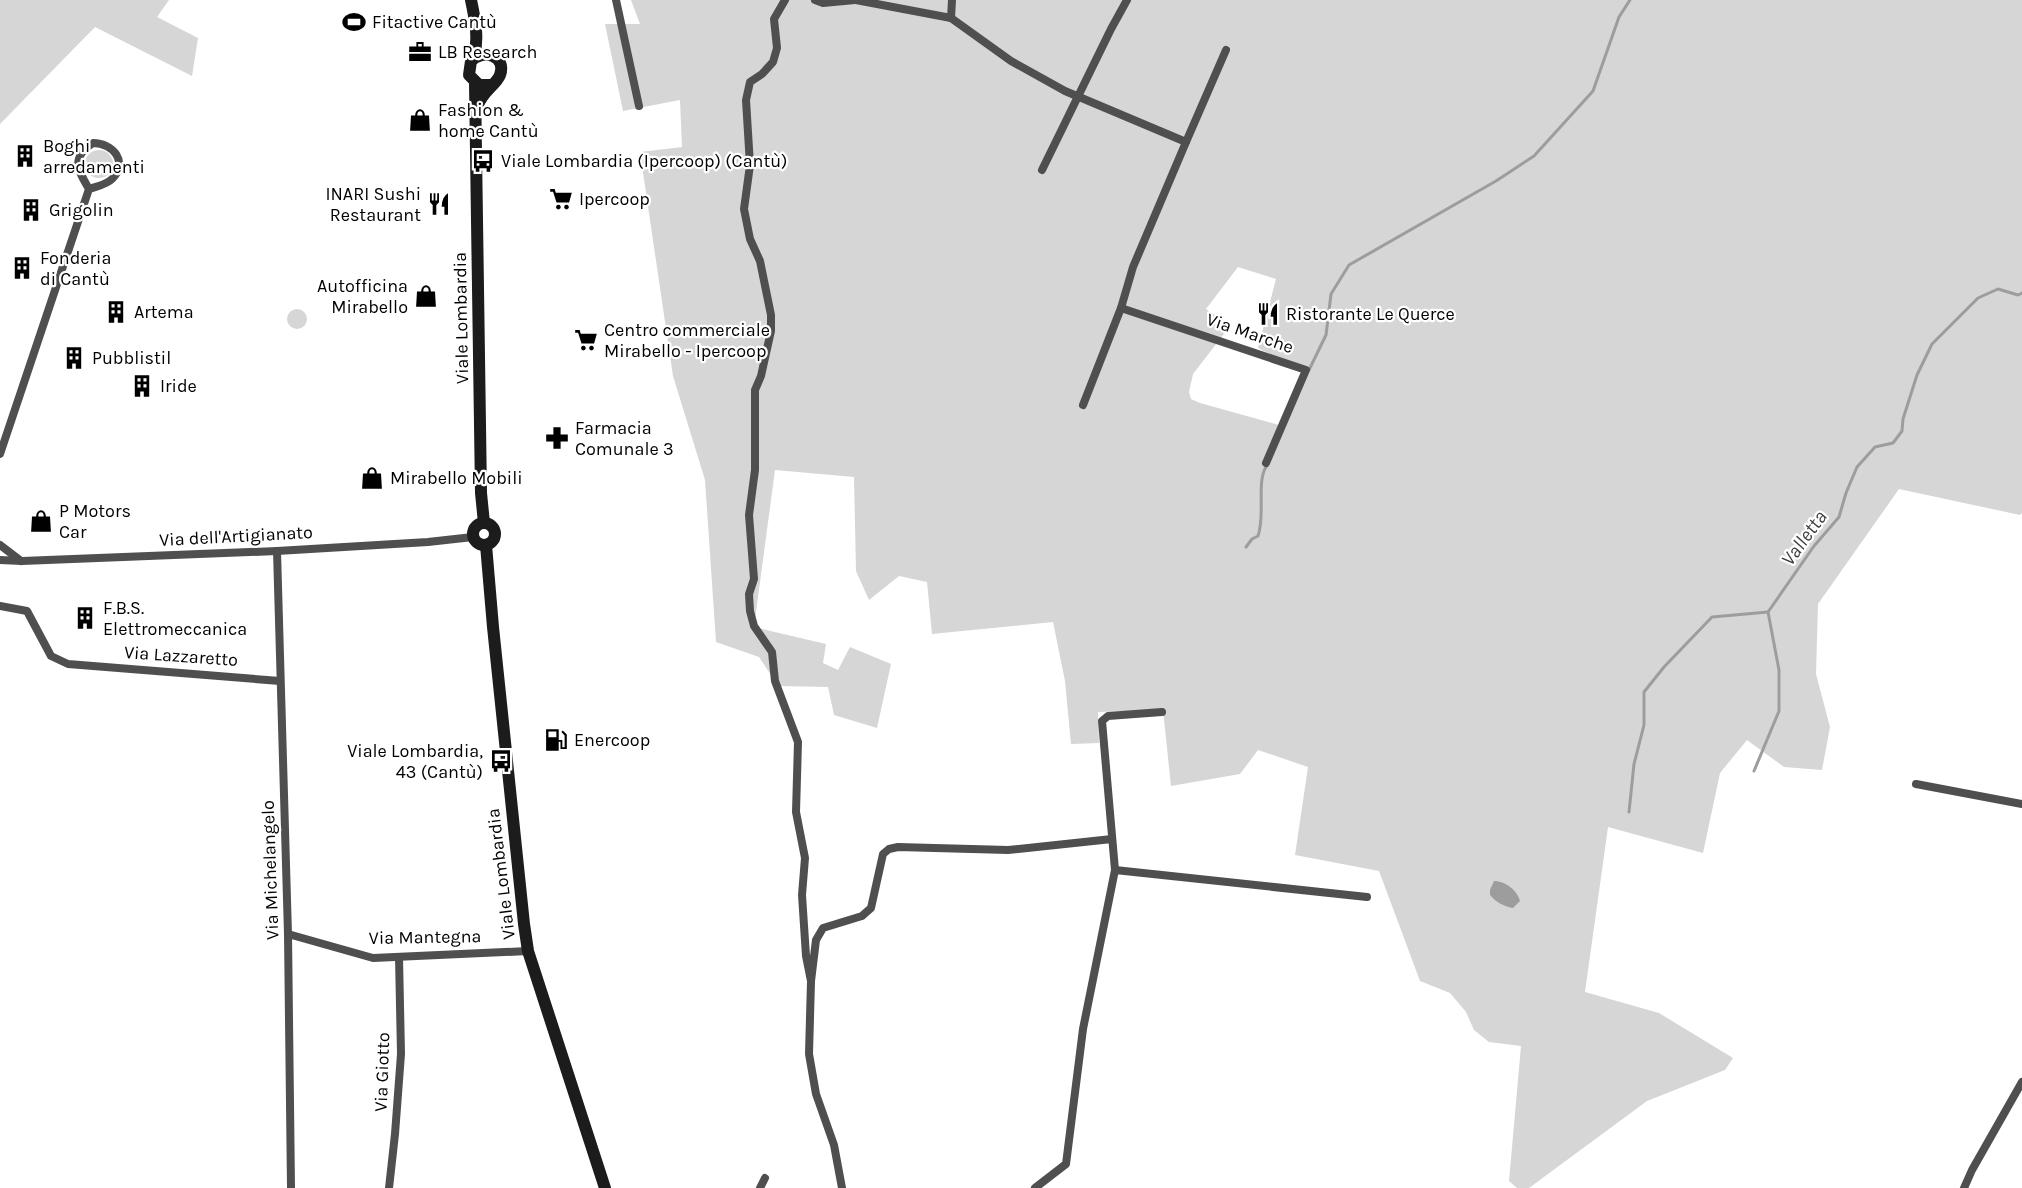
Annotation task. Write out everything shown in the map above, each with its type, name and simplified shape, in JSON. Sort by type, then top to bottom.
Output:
[{"type":"main road","points":[[471,0],[476,23],[477,48],[468,70],[475,83],[483,86],[492,85]]},
{"type":"main road","points":[[476,23],[490,54],[497,59],[501,68],[499,78],[481,96],[476,112]]},
{"type":"main road","points":[[474,57],[479,54],[490,54]]},
{"type":"main road","name":"Viale Lombardia","points":[[475,83],[481,493],[484,523]]},
{"type":"main road","points":[[484,523],[493,528],[495,535],[486,545],[476,543],[473,537],[475,527],[484,523]]},
{"type":"main road","name":"Viale Lombardia","points":[[486,545],[492,627],[528,951],[604,1188]]},
{"type":"street","points":[[616,0],[639,106]]},
{"type":"street","points":[[785,0],[774,19],[777,48],[773,62],[762,74],[750,82],[746,100],[750,165],[744,209],[750,239],[760,261],[771,315],[761,376],[755,390],[756,470],[748,515],[754,579],[749,594],[754,626],[772,652],[775,681],[798,742],[796,812],[805,858],[802,895],[806,956],[811,981]]},
{"type":"street","points":[[815,0],[823,3],[855,0],[951,18],[1011,61],[1065,91],[1186,142]]},
{"type":"street","points":[[951,18],[952,0]]},
{"type":"street","points":[[1042,170],[1127,0]]},
{"type":"street","points":[[1083,405],[1122,308],[1133,267],[1226,50]]},
{"type":"street","points":[[0,454],[89,189],[111,179],[118,166],[118,158],[112,148],[103,143],[93,143],[87,147],[80,153],[77,162],[78,171],[89,189]]},
{"type":"street","name":"Via Marche","points":[[1122,308],[1306,370],[1266,463]]},
{"type":"street","name":"Via dell'Artigianato","points":[[0,560],[277,551],[473,537]]},
{"type":"street","points":[[0,545],[22,561]]},
{"type":"street","name":"Via Michelangelo","points":[[277,551],[288,934],[291,1188]]},
{"type":"street","name":"Via Lazzaretto","points":[[0,606],[27,611],[51,656],[68,664],[280,681]]},
{"type":"street","points":[[1035,1188],[1066,1164],[1083,1029],[1115,870],[1102,721],[1108,716],[1162,712]]},
{"type":"street","points":[[1916,784],[2022,804]]},
{"type":"street","points":[[842,1188],[834,1145],[816,1094],[809,1054],[811,981],[816,940],[823,928],[862,916],[871,908],[884,854],[889,849],[898,847],[1008,850],[1112,839]]},
{"type":"street","points":[[1115,870],[1367,897]]},
{"type":"street","name":"Via Mantegna","points":[[288,934],[373,958],[528,951]]},
{"type":"street","name":"Via Giotto","points":[[388,1188],[401,1054],[399,957]]},
{"type":"street","points":[[1964,1188],[2022,1082]]},
{"type":"street","points":[[760,1188],[765,1178]]},
{"type":"shaded area","points":[[0,0],[169,0],[157,17],[198,38],[192,76],[95,27],[0,124]]},
{"type":"shaded area","points":[[631,0],[2022,0],[2022,513],[2020,515],[1899,489],[1818,604],[1816,674],[1830,727],[1822,770],[1784,767],[1747,740],[1720,773],[1703,853],[1608,827],[1585,992],[1659,1013],[1733,1058],[1725,1070],[1647,1101],[1529,1188],[1517,1188],[1509,1181],[1521,1046],[1489,1042],[1474,1030],[1466,1012],[1450,993],[1420,981],[1379,871],[1295,855],[1308,767],[1258,750],[1240,774],[1171,786],[1163,710],[1098,712],[1099,743],[1071,744],[1065,681],[1053,622],[932,634],[927,582],[899,576],[869,600],[856,571],[854,477],[775,470],[754,627],[826,644],[823,663],[838,670],[850,647],[891,664],[877,728],[834,715],[828,687],[778,686],[759,657],[716,642],[705,480],[673,376],[640,152],[682,147],[680,100],[623,111],[605,24],[640,24]],"holes":[[[1238,267],[1276,279],[1258,348],[1300,370],[1302,374],[1279,425],[1191,399],[1189,392],[1193,374],[1230,326],[1206,309]]]},
{"type":"shaded area","points":[[99,150],[109,154],[113,164],[109,174],[99,178],[89,174],[85,164],[89,154]]},
{"type":"shaded area","points":[[293,309],[301,309],[307,315],[307,323],[301,329],[293,329],[287,323],[287,315]]},
{"type":"shaded area","points":[[1494,881],[1506,884],[1516,893],[1520,901],[1513,908],[1500,904],[1490,895]]},
{"type":"waterway","points":[[1309,370],[1326,335],[1331,294],[1349,265],[1496,181],[1534,156],[1593,91],[1619,17],[1630,0]]},
{"type":"waterway","name":"Valletta","points":[[1754,771],[1779,711],[1779,670],[1768,612],[1814,546],[1839,517],[1857,467],[1875,447],[1893,443],[1902,431],[1903,419],[1917,375],[1932,344],[1978,298],[1998,289],[2018,295],[2022,293]]},
{"type":"waterway","points":[[1246,547],[1252,539],[1258,536],[1262,478],[1268,464]]},
{"type":"waterway","points":[[1629,812],[1634,764],[1644,725],[1644,692],[1664,667],[1712,617],[1768,612]]},
{"type":"place","name":"Fitactive Cantù","points":[[354,22]]},
{"type":"place","name":"LB Research","points":[[420,52]]},
{"type":"place","name":"Fashion & home Cantù","points":[[420,120]]},
{"type":"place","name":"Boghi arredamenti","points":[[25,156]]},
{"type":"place","name":"Viale Lombardia (Ipercoop) (Cantù)","points":[[483,161]]},
{"type":"place","name":"Ipercoop","points":[[561,199]]},
{"type":"place","name":"INARI Sushi Restaurant","points":[[439,204]]},
{"type":"place","name":"Grigolin","points":[[31,210]]},
{"type":"place","name":"Fonderia di Cantù","points":[[22,268]]},
{"type":"place","name":"Autofficina Mirabello","points":[[426,296]]},
{"type":"place","name":"Artema","points":[[116,312]]},
{"type":"place","name":"Ristorante Le Querce","points":[[1268,314]]},
{"type":"place","name":"Centro commerciale Mirabello - Ipercoop","points":[[586,340]]},
{"type":"place","name":"Pubblistil","points":[[74,358]]},
{"type":"place","name":"Iride","points":[[142,386]]},
{"type":"place","name":"Farmacia Comunale 3","points":[[557,438]]},
{"type":"place","name":"Mirabello Mobili","points":[[372,478]]},
{"type":"place","name":"P Motors Car","points":[[41,521]]},
{"type":"place","name":"F.B.S. Elettromeccanica","points":[[85,618]]},
{"type":"place","name":"Enercoop","points":[[556,740]]},
{"type":"place","name":"Viale Lombardia, 43 (Cantù)","points":[[501,761]]}]
